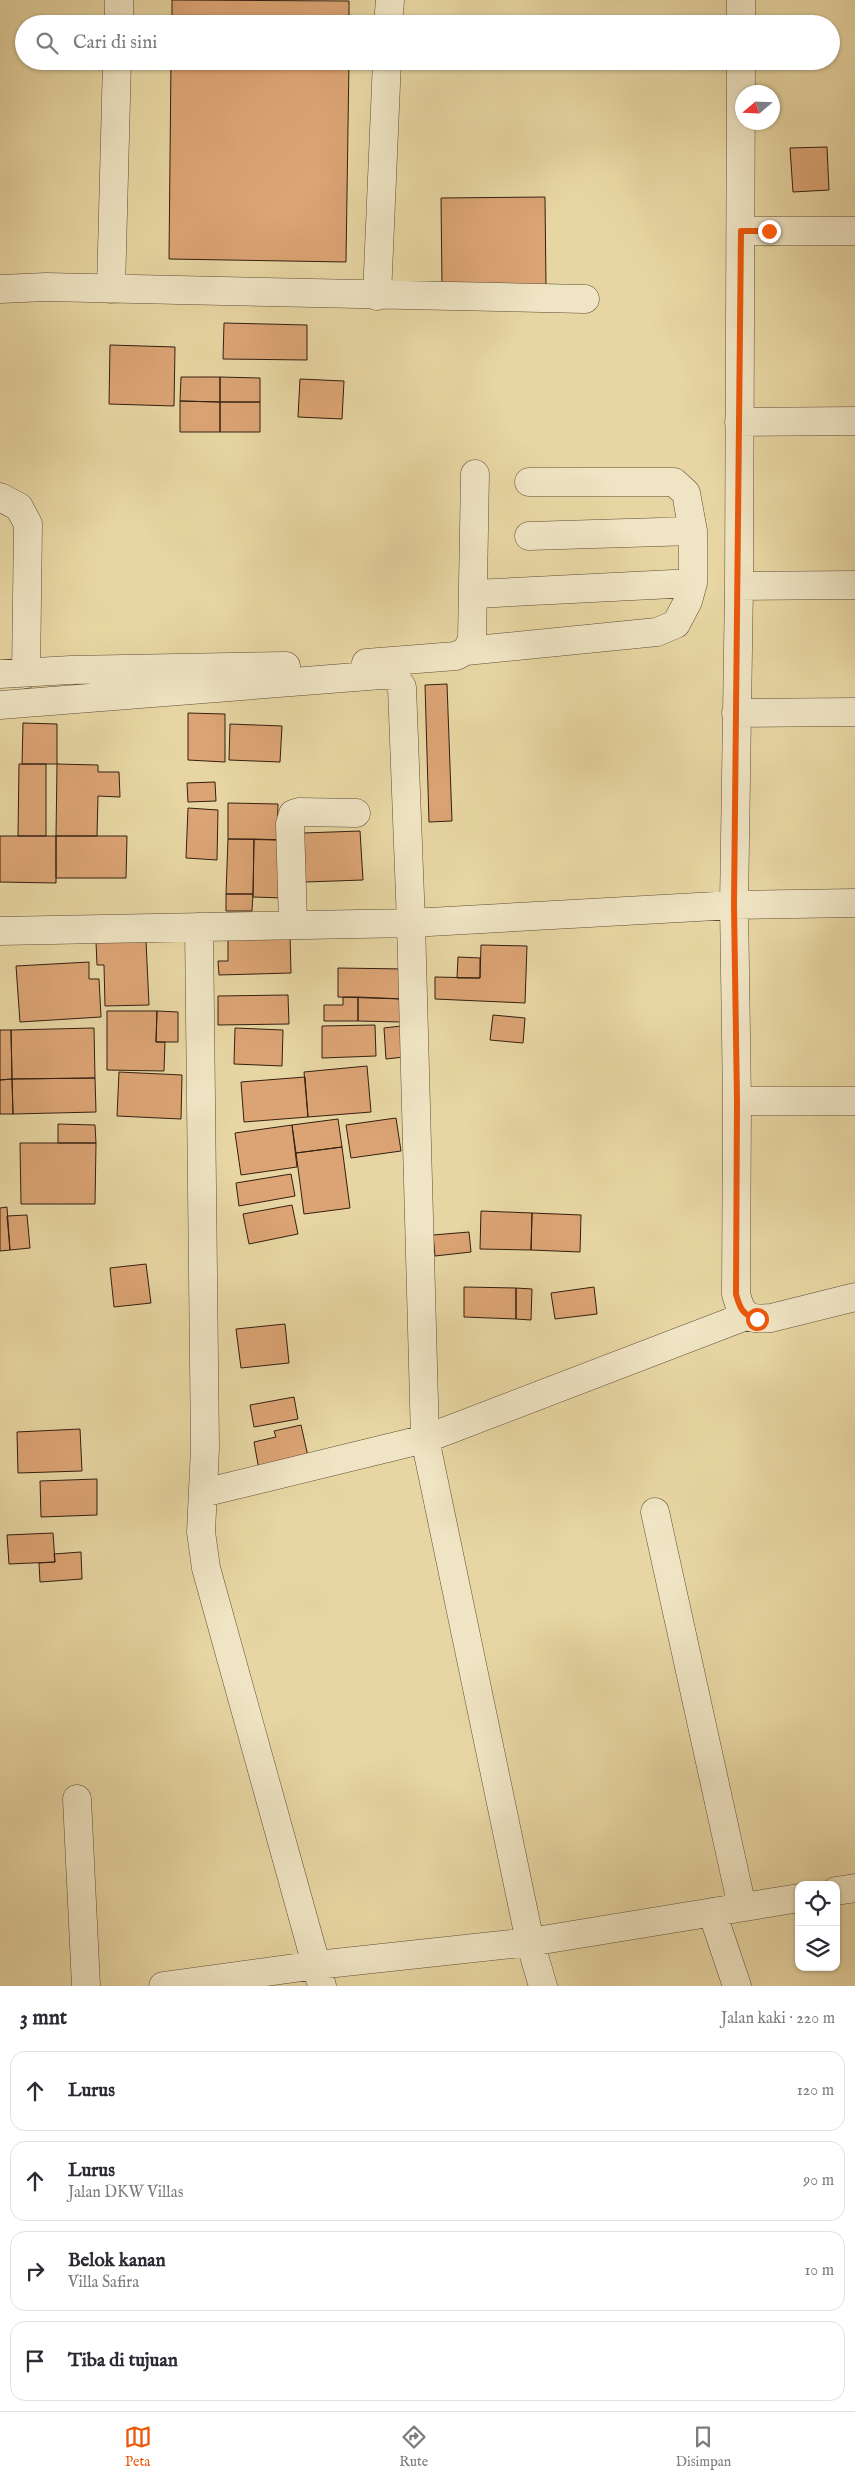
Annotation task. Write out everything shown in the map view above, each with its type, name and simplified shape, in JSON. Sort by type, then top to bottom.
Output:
[{"type":"street","points":[[118,15],[119,0]]},
{"type":"street","points":[[389,15],[390,0]]},
{"type":"street","points":[[741,0],[741,15]]},
{"type":"street","points":[[111,289],[118,70]]},
{"type":"street","points":[[378,296],[387,70]]},
{"type":"street","points":[[741,70],[739,586],[734,905],[737,1101],[736,1294],[740,1307],[746,1316]]},
{"type":"street","points":[[741,231],[855,231]]},
{"type":"street","points":[[0,288],[585,299]]},
{"type":"street","points":[[740,422],[855,421]]},
{"type":"street","points":[[466,651],[472,640],[475,474]]},
{"type":"street","points":[[0,497],[18,507],[28,524],[13,674],[71,670],[328,665],[456,656],[466,651],[656,632],[676,624],[688,602],[692,584],[693,531],[686,493],[674,482],[529,482]]},
{"type":"street","points":[[529,536],[693,531]]},
{"type":"street","points":[[474,594],[692,584]]},
{"type":"street","points":[[739,586],[855,585]]},
{"type":"street","points":[[0,705],[381,675],[394,676],[402,686],[411,923],[425,1439],[530,1942],[543,1986]]},
{"type":"street","points":[[736,712],[855,712]]},
{"type":"street","points":[[293,924],[290,824],[293,814],[299,812],[356,813]]},
{"type":"street","points":[[0,931],[411,923],[734,905],[855,903]]},
{"type":"street","points":[[199,927],[205,1448],[201,1532],[206,1568],[319,1975]]},
{"type":"street","points":[[737,1101],[855,1101]]},
{"type":"street","points":[[203,1493],[425,1439],[746,1316],[757,1319],[771,1318],[854,1301]]},
{"type":"street","points":[[655,1512],[742,1907]]},
{"type":"street","points":[[77,1799],[86,1986]]},
{"type":"street","points":[[840,1891],[855,1888]]},
{"type":"street","points":[[163,1986],[319,1975],[795,1899]]},
{"type":"street","points":[[712,1912],[737,1986]]},
{"type":"building","points":[[172,0],[349,1],[349,15],[172,15]]},
{"type":"building","points":[[171,70],[349,70],[346,262],[169,259]]},
{"type":"building","points":[[827,147],[829,190],[793,192],[790,148]]},
{"type":"building","points":[[545,197],[546,286],[442,286],[441,198]]},
{"type":"building","points":[[224,323],[307,325],[307,360],[223,359]]},
{"type":"building","points":[[110,345],[175,347],[174,406],[109,404]]},
{"type":"building","points":[[181,377],[220,377],[220,402],[180,401]]},
{"type":"building","points":[[220,377],[260,378],[260,402],[220,402]]},
{"type":"building","points":[[300,379],[344,381],[342,419],[298,417]]},
{"type":"building","points":[[180,401],[220,402],[220,432],[180,432]]},
{"type":"building","points":[[220,402],[260,402],[260,432],[220,432]]},
{"type":"building","points":[[447,684],[452,821],[429,822],[425,685]]},
{"type":"building","points":[[188,713],[225,714],[225,762],[188,760]]},
{"type":"building","points":[[23,723],[57,724],[57,764],[22,764]]},
{"type":"building","points":[[230,724],[282,726],[280,762],[229,760]]},
{"type":"building","points":[[19,764],[46,764],[46,836],[18,836]]},
{"type":"building","points":[[57,764],[98,765],[98,772],[119,772],[120,797],[98,796],[97,836],[56,836]]},
{"type":"building","points":[[215,782],[216,801],[188,802],[187,783]]},
{"type":"building","points":[[228,803],[278,804],[277,840],[228,839]]},
{"type":"building","points":[[188,808],[218,810],[217,860],[186,858]]},
{"type":"building","points":[[360,831],[363,880],[305,882],[303,833]]},
{"type":"building","points":[[0,836],[56,836],[56,883],[0,882]]},
{"type":"building","points":[[56,836],[127,836],[126,878],[56,878]]},
{"type":"building","points":[[228,839],[254,839],[253,894],[226,894]]},
{"type":"building","points":[[254,839],[284,840],[283,898],[253,897]]},
{"type":"building","points":[[226,894],[253,894],[252,911],[226,911]]},
{"type":"building","points":[[290,935],[291,973],[219,975],[218,961],[228,961],[228,937]]},
{"type":"building","points":[[146,941],[149,1005],[105,1006],[104,965],[97,965],[96,942]]},
{"type":"building","points":[[481,945],[527,946],[525,1003],[435,999],[435,977],[480,978]]},
{"type":"building","points":[[458,957],[480,958],[480,978],[457,978]]},
{"type":"building","points":[[89,962],[89,979],[99,979],[101,1017],[20,1022],[16,966]]},
{"type":"building","points":[[338,968],[404,969],[403,999],[338,997]]},
{"type":"building","points":[[288,995],[289,1024],[218,1025],[218,996]]},
{"type":"building","points":[[343,997],[358,997],[358,1021],[324,1021],[324,1005],[343,1005]]},
{"type":"building","points":[[358,997],[403,999],[402,1022],[358,1021]]},
{"type":"building","points":[[107,1011],[157,1011],[156,1042],[165,1042],[164,1071],[107,1070]]},
{"type":"building","points":[[157,1011],[178,1012],[178,1042],[156,1042]]},
{"type":"building","points":[[493,1015],[525,1018],[523,1043],[490,1040]]},
{"type":"building","points":[[375,1025],[376,1056],[322,1058],[322,1026]]},
{"type":"building","points":[[401,1026],[404,1057],[386,1059],[384,1028]]},
{"type":"building","points":[[94,1028],[95,1078],[12,1079],[11,1030]]},
{"type":"building","points":[[235,1028],[283,1030],[282,1066],[234,1064]]},
{"type":"building","points":[[0,1030],[11,1030],[12,1079],[0,1080]]},
{"type":"building","points":[[367,1066],[371,1112],[308,1117],[304,1072]]},
{"type":"building","points":[[119,1072],[182,1075],[181,1119],[117,1116]]},
{"type":"building","points":[[305,1077],[308,1117],[244,1122],[241,1082]]},
{"type":"building","points":[[95,1078],[96,1112],[13,1114],[12,1079]]},
{"type":"building","points":[[12,1079],[13,1114],[0,1114],[0,1080]]},
{"type":"building","points":[[396,1118],[401,1151],[351,1158],[346,1125]]},
{"type":"building","points":[[338,1119],[342,1147],[296,1153],[292,1125]]},
{"type":"building","points":[[58,1124],[95,1125],[96,1143],[58,1143]]},
{"type":"building","points":[[292,1125],[297,1167],[241,1175],[235,1133]]},
{"type":"building","points":[[20,1143],[96,1143],[95,1204],[21,1204]]},
{"type":"building","points":[[342,1147],[350,1208],[304,1214],[296,1153]]},
{"type":"building","points":[[291,1174],[295,1196],[239,1206],[236,1183]]},
{"type":"building","points":[[292,1205],[298,1234],[249,1244],[243,1214]]},
{"type":"building","points":[[7,1207],[10,1250],[0,1251],[0,1208]]},
{"type":"building","points":[[481,1211],[532,1213],[531,1250],[480,1249]]},
{"type":"building","points":[[532,1213],[581,1215],[580,1252],[531,1250]]},
{"type":"building","points":[[27,1215],[30,1248],[10,1250],[7,1216]]},
{"type":"building","points":[[469,1232],[471,1252],[435,1256],[433,1235]]},
{"type":"building","points":[[146,1264],[151,1303],[114,1307],[110,1268]]},
{"type":"building","points":[[464,1287],[516,1288],[516,1319],[464,1317]]},
{"type":"building","points":[[594,1287],[597,1314],[555,1319],[551,1293]]},
{"type":"building","points":[[516,1288],[532,1289],[531,1320],[516,1319]]},
{"type":"building","points":[[285,1324],[289,1363],[241,1368],[236,1329]]},
{"type":"building","points":[[294,1397],[298,1419],[254,1427],[250,1405]]},
{"type":"building","points":[[301,1425],[309,1461],[259,1470],[254,1442],[276,1437],[274,1431]]},
{"type":"building","points":[[80,1429],[82,1471],[18,1473],[17,1432]]},
{"type":"building","points":[[97,1479],[97,1515],[41,1517],[40,1481]]},
{"type":"building","points":[[53,1533],[55,1562],[9,1564],[7,1535]]},
{"type":"building","points":[[81,1552],[82,1579],[40,1582],[39,1563],[55,1562],[54,1554]]},
{"type":"route","points":[[757,1319],[746,1316],[740,1307],[736,1294],[737,1101],[734,905],[739,586],[741,231],[769,231]]}]
